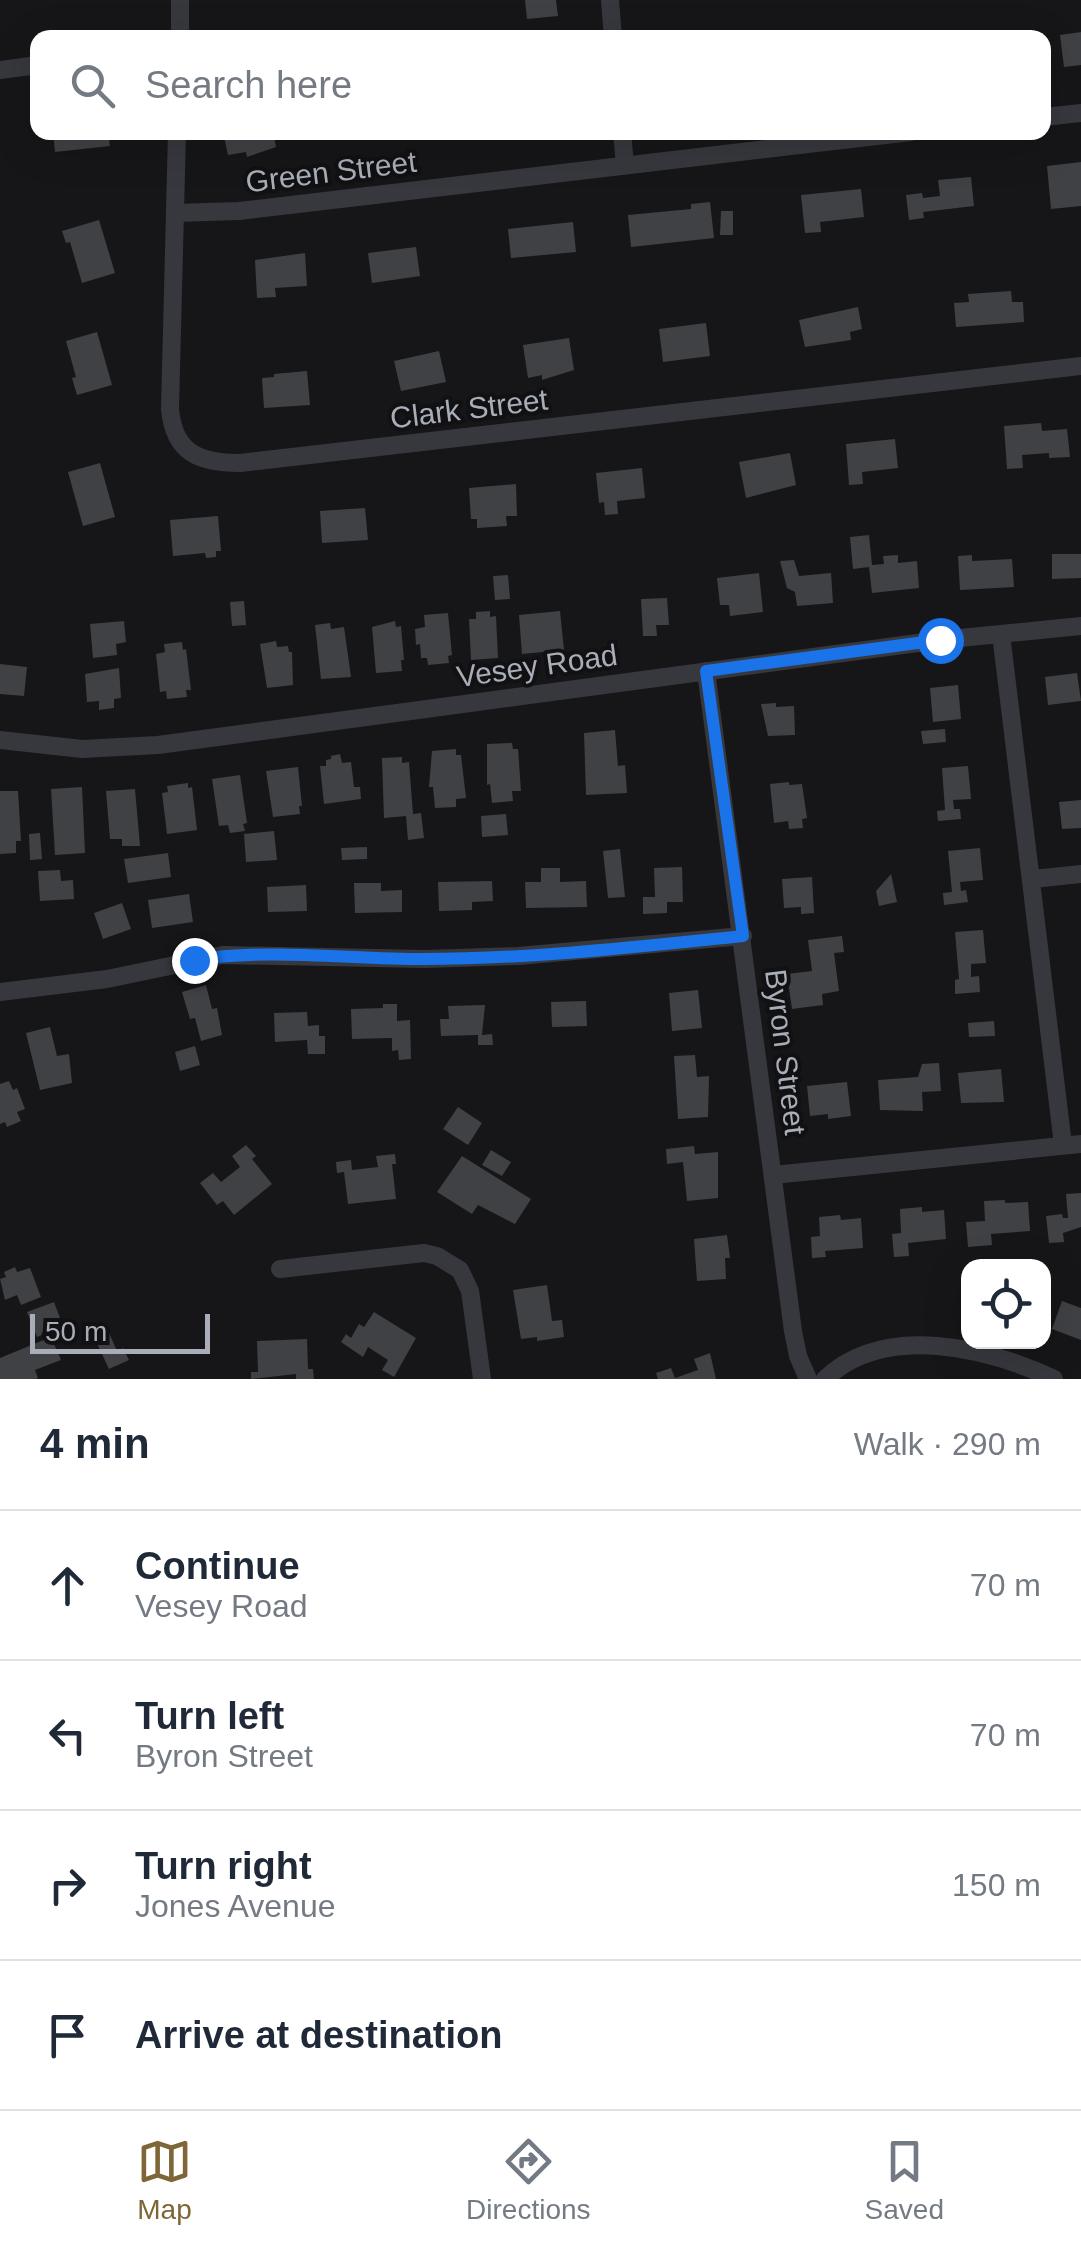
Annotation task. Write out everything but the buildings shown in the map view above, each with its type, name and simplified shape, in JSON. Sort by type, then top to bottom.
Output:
[{"type":"street","points":[[180,0],[180,30]]},
{"type":"street","points":[[610,0],[613,30]]},
{"type":"street","points":[[0,70],[30,66]]},
{"type":"street","points":[[1051,117],[1081,113]]},
{"type":"street","name":"Clark Street","points":[[177,140],[171,422],[182,446],[213,461],[259,461],[1081,366]]},
{"type":"street","points":[[623,140],[625,165]]},
{"type":"street","name":"Green Street","points":[[174,213],[239,211],[842,140]]},
{"type":"street","name":"Vesey Road","points":[[0,740],[58,748],[134,748],[706,671],[1081,626]]},
{"type":"street","points":[[774,1175],[1072,1144],[1032,879],[1001,634]]},
{"type":"street","name":"Byron Street","points":[[706,671],[793,1331],[808,1379]]},
{"type":"street","points":[[1032,879],[1081,874]]},
{"type":"street","points":[[0,992],[107,979],[223,956],[518,956],[743,936]]},
{"type":"street","points":[[280,1269],[410,1253],[437,1256],[449,1262],[467,1279],[482,1379]]},
{"type":"street","points":[[825,1379],[856,1357],[904,1347],[974,1350],[1007,1358],[1054,1379]]},
{"type":"route","points":[[194,960],[239,954],[425,959],[518,956],[743,936],[706,671],[940,640]]}]
